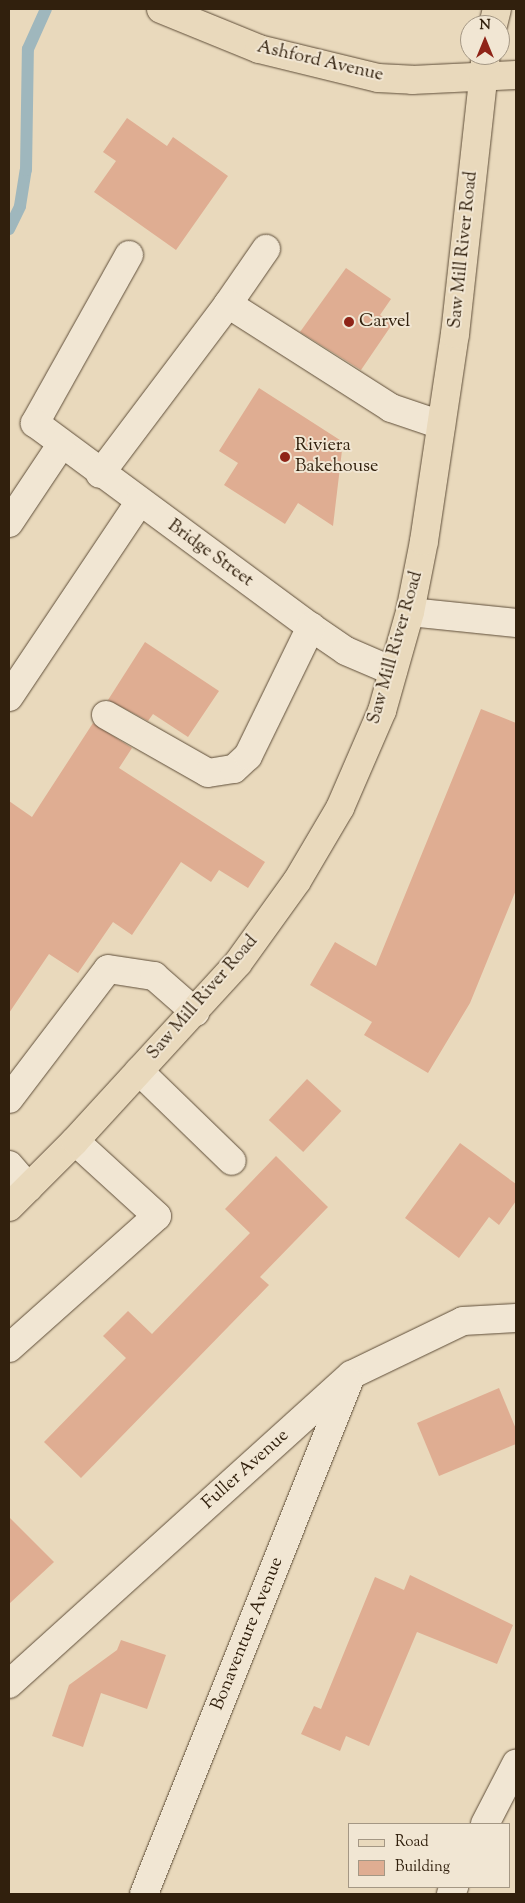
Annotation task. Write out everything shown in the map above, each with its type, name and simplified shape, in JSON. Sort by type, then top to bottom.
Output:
[{"type":"main road","name":"Ashford Avenue","points":[[160,9],[259,49],[370,76],[412,80],[484,66],[516,75]]},
{"type":"main road","name":"Saw Mill River Road","points":[[9,1207],[75,1141],[195,1012],[238,962],[297,881],[340,808],[382,711],[410,612],[424,542],[455,334],[484,66]]},
{"type":"street","points":[[100,474],[228,304],[266,249]]},
{"type":"street","name":"Bridge Street","points":[[129,256],[34,423],[139,503],[311,627],[346,651],[393,671]]},
{"type":"street","points":[[228,304],[391,408],[441,425]]},
{"type":"street","points":[[9,523],[61,444]]},
{"type":"street","points":[[9,697],[139,503]]},
{"type":"street","points":[[410,612],[516,623]]},
{"type":"street","points":[[106,715],[208,773],[234,769],[248,756],[311,627]]},
{"type":"street","points":[[9,1099],[108,969],[154,976],[195,1012]]},
{"type":"street","points":[[140,1071],[232,1161]]},
{"type":"street","points":[[9,1349],[156,1216],[75,1141]]},
{"type":"street","points":[[9,1165],[29,1188]]},
{"type":"street","name":"Fuller Avenue","points":[[9,1684],[351,1375],[463,1322],[516,1318]]},
{"type":"street","name":"Bonaventure Avenue","points":[[144,1894],[351,1375]]},
{"type":"street","points":[[486,1823],[516,1764]]},
{"type":"building","points":[[127,118],[167,146],[173,137],[228,176],[176,250],[94,192],[116,161],[103,152]]},
{"type":"building","name":"Carvel","points":[[346,268],[391,299],[380,315],[393,323],[361,370],[300,332]]},
{"type":"building","name":"Riviera Bakehouse","points":[[259,388],[343,442],[333,526],[298,503],[285,524],[224,485],[238,463],[219,451]]},
{"type":"building","points":[[145,642],[219,691],[188,737],[153,714],[148,721],[108,700]]},
{"type":"building","points":[[481,709],[516,723],[516,890],[470,1003],[428,1073],[364,1035],[372,1022],[310,985],[335,942],[376,966]]},
{"type":"building","points":[[93,723],[132,748],[119,768],[265,862],[248,888],[219,870],[211,882],[181,862],[132,935],[113,922],[78,973],[49,954],[9,1013],[9,801],[32,817]]},
{"type":"building","points":[[307,1079],[341,1111],[303,1152],[269,1120]]},
{"type":"building","points":[[460,1143],[516,1184],[516,1201],[499,1225],[489,1217],[459,1258],[405,1218]]},
{"type":"building","points":[[276,1156],[328,1207],[260,1277],[269,1285],[81,1478],[44,1442],[126,1358],[103,1336],[128,1311],[152,1334],[250,1233],[225,1209]]},
{"type":"building","points":[[499,1388],[516,1429],[516,1444],[439,1476],[417,1423]]},
{"type":"building","points":[[9,1517],[54,1562],[9,1604]]},
{"type":"building","points":[[410,1575],[513,1625],[497,1664],[417,1632],[369,1746],[346,1736],[340,1751],[301,1734],[314,1706],[321,1709],[375,1577],[404,1590]]},
{"type":"building","points":[[121,1640],[166,1655],[147,1709],[101,1693],[83,1747],[52,1736],[69,1685],[117,1650]]},
{"type":"waterway","points":[[9,229],[20,206],[26,170],[28,49],[46,9]]},
{"type":"place","name":"Carvel","points":[[349,322]]},
{"type":"place","name":"Riviera Bakehouse","points":[[285,457]]}]
